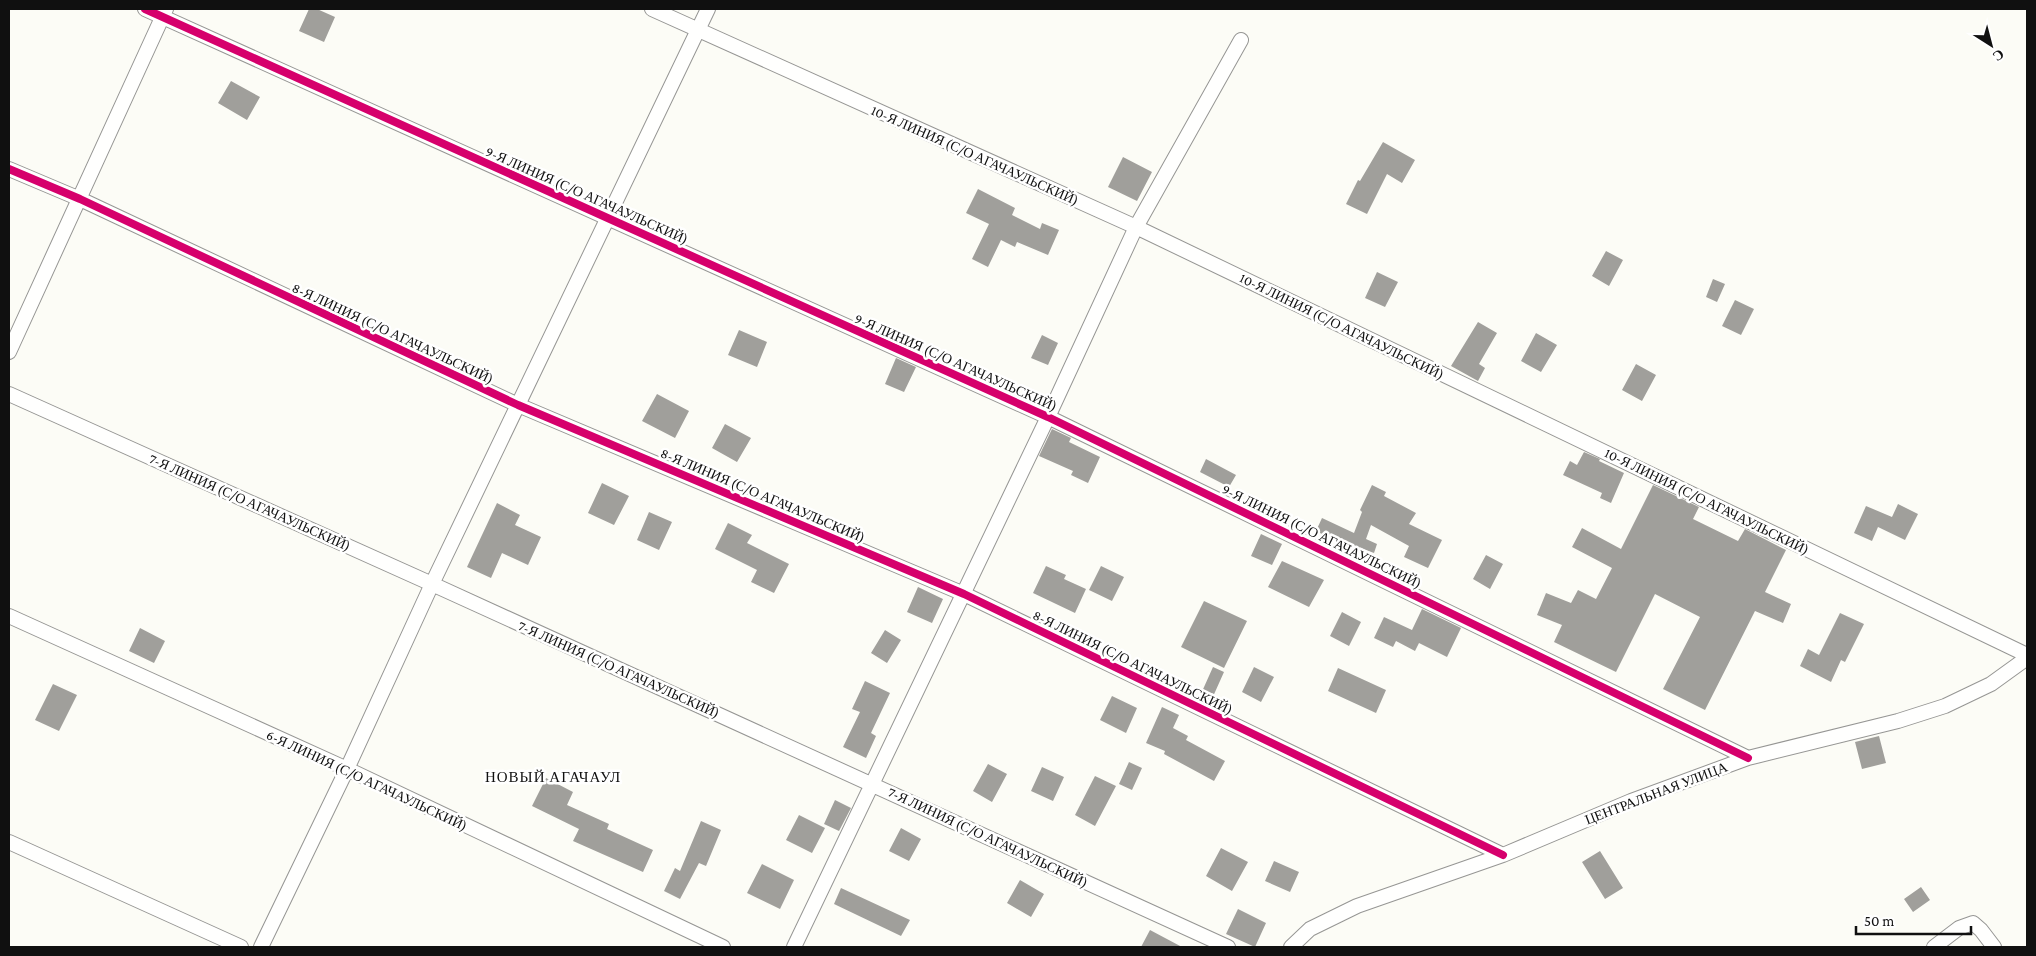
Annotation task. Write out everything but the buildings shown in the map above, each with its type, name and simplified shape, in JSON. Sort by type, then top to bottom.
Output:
[{"type":"street","name":"9-Я ЛИНИЯ (С/О АГАЧАУЛЬСКИЙ)","points":[[145,9],[165,13],[608,218],[1048,417],[1748,758]]},
{"type":"street","name":"10-Я ЛИНИЯ (С/О АГАЧАУЛЬСКИЙ)","points":[[652,9],[1136,227],[2027,656]]},
{"type":"street","points":[[261,947],[347,769],[432,584],[708,9]]},
{"type":"street","points":[[9,352],[165,13]]},
{"type":"street","points":[[794,947],[964,594],[1136,227],[1241,40]]},
{"type":"street","name":"8-Я ЛИНИЯ (С/О АГАЧАУЛЬСКИЙ)","points":[[9,169],[80,199],[518,405],[964,594],[1502,855]]},
{"type":"street","name":"7-Я ЛИНИЯ (С/О АГАЧАУЛЬСКИЙ)","points":[[9,394],[432,584],[1228,947]]},
{"type":"street","name":"6-Я ЛИНИЯ (С/О АГАЧАУЛЬСКИЙ)","points":[[9,616],[347,769],[723,947]]},
{"type":"street","name":"ЦЕНТРАЛЬНАЯ УЛИЦА","points":[[1292,947],[1310,930],[1357,906],[1502,855],[1631,801],[1748,758],[1898,720],[1945,706],[1991,684],[2027,656]]},
{"type":"street","points":[[9,842],[240,947]]},
{"type":"street","points":[[1934,947],[1959,928],[1973,924],[1981,930],[1994,947]]},
{"type":"cycle path","points":[[145,9],[1048,417],[1748,758]]},
{"type":"cycle path","points":[[9,169],[80,199],[518,405],[964,594],[1503,855]]},
{"type":"district","name":"НОВЫЙ АГАЧАУЛ","points":[[553,777]]}]
